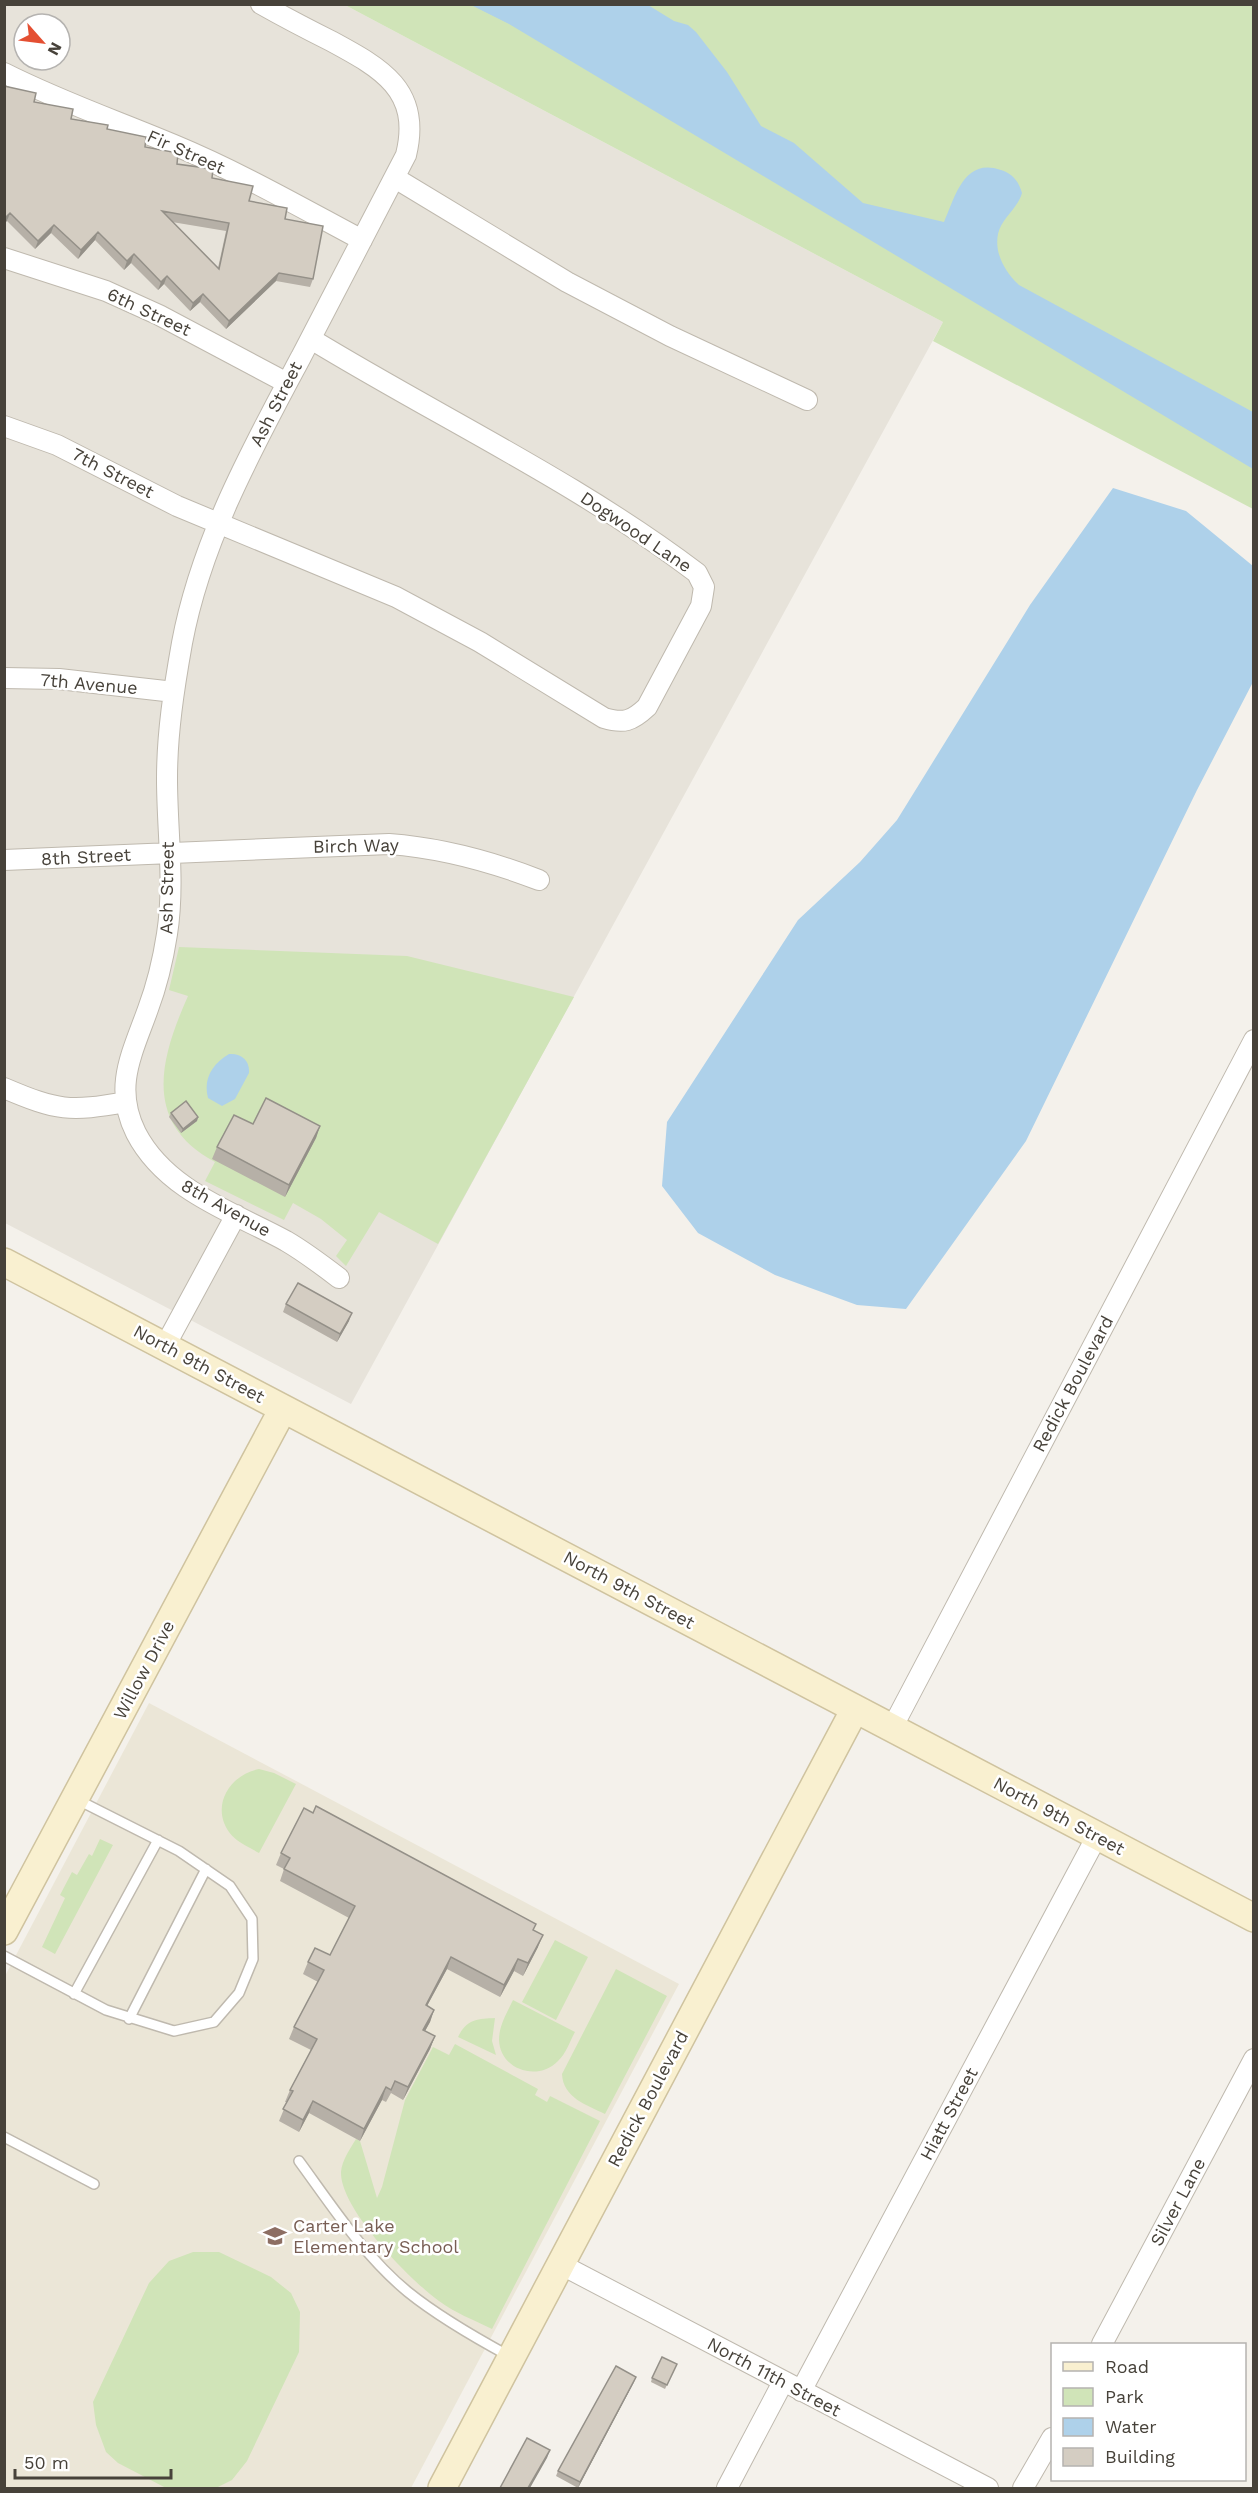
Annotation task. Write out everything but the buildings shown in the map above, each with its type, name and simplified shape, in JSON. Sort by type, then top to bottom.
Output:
[{"type":"street","name":"Ash Street","points":[[126,1102],[129,1060],[158,980],[168,933],[170,904],[167,774],[174,692],[183,640],[202,568],[237,481],[406,155],[410,120],[403,97],[387,74],[369,61],[261,4]]},
{"type":"street","name":"Fir Street","points":[[4,73],[71,105],[175,145],[363,240]]},
{"type":"street","points":[[394,178],[567,282],[670,336],[807,400]]},
{"type":"street","name":"6th Street","points":[[4,258],[106,291],[159,315],[287,382]]},
{"type":"street","name":"Dogwood Lane","points":[[220,524],[396,597],[480,642],[604,718],[620,723],[633,720],[647,707],[701,606],[704,587],[697,573],[665,548],[595,502],[310,339]]},
{"type":"street","name":"7th Street","points":[[4,426],[57,445],[177,506],[220,524]]},
{"type":"street","name":"7th Avenue","points":[[4,678],[58,679],[174,692]]},
{"type":"street","name":"Birch Way","points":[[168,853],[389,844],[420,846],[469,855],[539,880]]},
{"type":"street","name":"8th Street","points":[[4,860],[168,853]]},
{"type":"street","name":"Redick Boulevard","points":[[892,1728],[1254,1040]]},
{"type":"street","points":[[4,1088],[57,1108],[90,1108],[126,1102]]},
{"type":"street","name":"8th Avenue","points":[[126,1102],[128,1116],[139,1137],[167,1174],[184,1186],[289,1243],[339,1278]]},
{"type":"street","points":[[165,1346],[236,1215]]},
{"type":"street","name":"North 9th Street","points":[[4,1262],[1254,1918]]},
{"type":"street","name":"Willow Drive","points":[[4,1931],[283,1409]]},
{"type":"street","name":"Redick Boulevard","points":[[442,2488],[855,1709]]},
{"type":"street","name":"Hiatt Street","points":[[801,2391],[1096,1836]]},
{"type":"street","name":"Silver Lane","points":[[1103,2343],[1254,2059]]},
{"type":"street","name":"North 11th Street","points":[[560,2264],[987,2488]]},
{"type":"street","points":[[727,2488],[783,2382]]},
{"type":"street","points":[[1023,2488],[1051,2441]]},
{"type":"lane","points":[[4,1956],[74,1994],[129,2019],[174,2031],[213,2022],[239,1993],[253,1959],[252,1919],[230,1886],[158,1840],[75,1798]]},
{"type":"lane","points":[[74,1994],[158,1840]]},
{"type":"lane","points":[[129,2019],[206,1869]]},
{"type":"lane","points":[[4,2137],[94,2184]]},
{"type":"lane","points":[[299,2161],[353,2234],[407,2292],[466,2333],[511,2357]]},
{"type":"shaded area","points":[[4,5],[345,5],[943,322],[351,1404],[5,1223]]},
{"type":"shaded area","name":"Carter Lake Elementary School","points":[[149,1703],[679,1984],[411,2488],[5,2488],[5,1976]]},
{"type":"green space","points":[[345,5],[1253,5],[1253,509],[933,341],[943,322]]},
{"type":"green space","points":[[179,947],[407,956],[574,997],[438,1244],[379,1212],[346,1266],[336,1256],[347,1240],[321,1219],[293,1203],[284,1220],[205,1181],[215,1162],[192,1146],[176,1128],[167,1109],[164,1088],[165,1066],[170,1043],[188,996],[169,990]]},
{"type":"green space","points":[[259,1769],[274,1773],[296,1784],[259,1853],[232,1836],[224,1822],[222,1811],[226,1792],[232,1784],[249,1772]]},
{"type":"green space","points":[[100,1839],[113,1845],[55,1954],[42,1947],[65,1898],[60,1895],[72,1872],[77,1875],[89,1854],[92,1856]]},
{"type":"green space","points":[[555,1940],[588,1957],[556,2020],[522,2002]]},
{"type":"green space","points":[[616,1969],[667,1996],[605,2114],[571,2095],[563,2082],[562,2074]]},
{"type":"green space","points":[[513,2000],[575,2032],[563,2055],[550,2067],[540,2071],[521,2070],[506,2059],[501,2050],[500,2029]]},
{"type":"green space","points":[[495,2018],[492,2041],[496,2055],[458,2037],[469,2023]]},
{"type":"green space","points":[[455,2044],[538,2089],[535,2095],[547,2102],[550,2096],[600,2121],[492,2329],[439,2301],[395,2261],[364,2224],[352,2205],[344,2187],[341,2172],[351,2147],[356,2139],[360,2141],[377,2198],[405,2100],[433,2047],[449,2055]]},
{"type":"green space","points":[[193,2252],[219,2252],[271,2277],[291,2293],[300,2312],[299,2352],[247,2461],[232,2480],[216,2488],[166,2488],[118,2463],[106,2452],[96,2425],[93,2402],[149,2283],[169,2261]]},
{"type":"water","points":[[471,5],[648,5],[674,21],[688,25],[727,72],[761,126],[794,143],[863,203],[944,222],[957,191],[970,174],[988,167],[1009,174],[1017,182],[1022,193],[1017,204],[1002,223],[998,234],[999,256],[1010,275],[1019,285],[1253,412],[1253,469],[509,24]]},
{"type":"water","points":[[1113,488],[1186,511],[1253,566],[1253,682],[1197,790],[1026,1141],[906,1309],[857,1305],[775,1275],[698,1233],[662,1186],[667,1122],[798,920],[860,862],[897,820],[1030,605]]},
{"type":"water","points":[[229,1054],[238,1055],[244,1059],[249,1073],[235,1099],[222,1106],[208,1098],[207,1085],[214,1067]]},
{"type":"place","name":"Carter Lake Elementary School","points":[[275,2236]]}]
